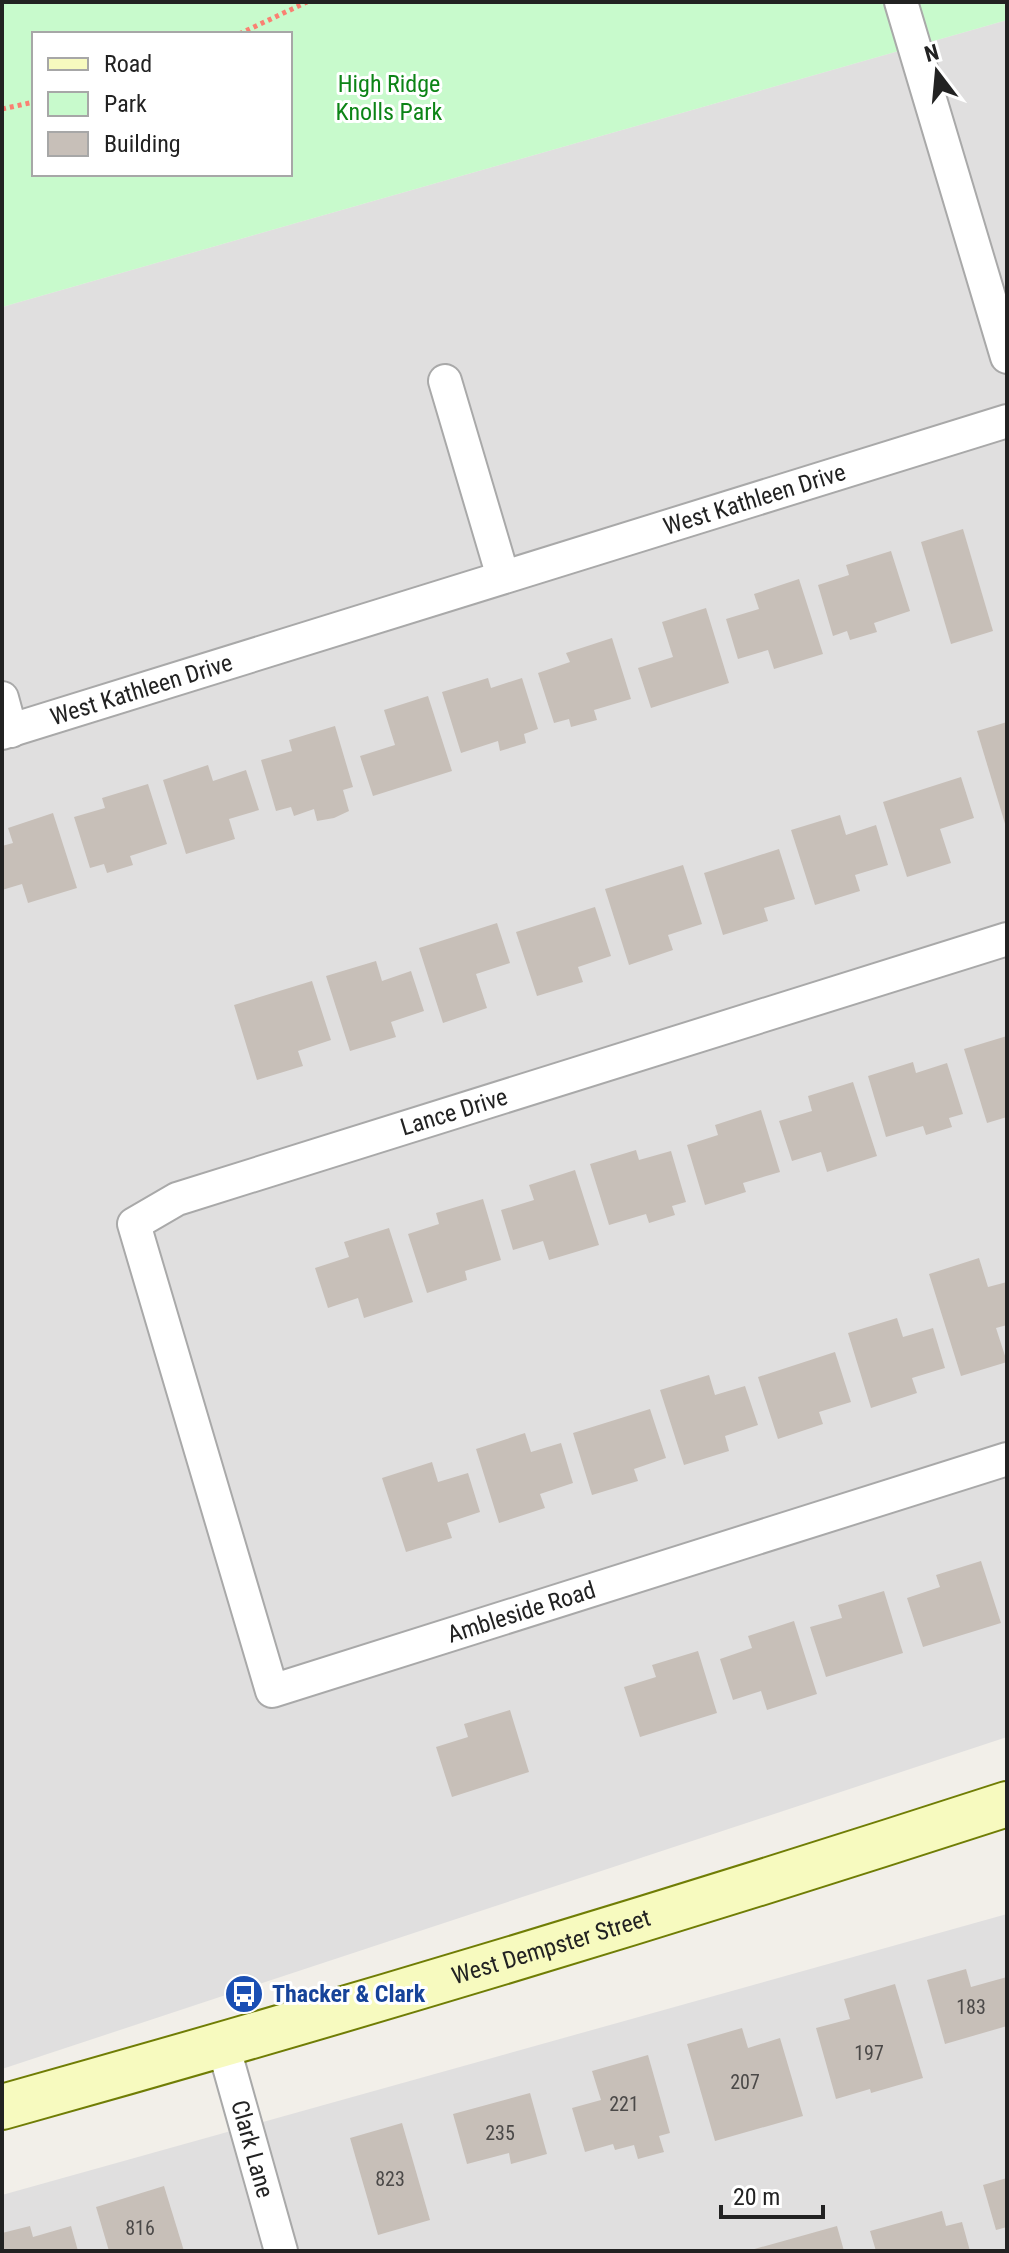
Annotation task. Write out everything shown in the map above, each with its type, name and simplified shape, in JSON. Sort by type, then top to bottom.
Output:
[{"type":"main road","name":"West Dempster Street","points":[[2,2107],[582,1938],[1007,1804]]},
{"type":"street","points":[[901,2],[1007,357]]},
{"type":"street","points":[[445,381],[503,577]]},
{"type":"street","name":"West Kathleen Drive","points":[[2,698],[6,732],[1007,421]]},
{"type":"street","name":"Lance Drive","points":[[203,1454],[134,1224],[177,1199],[1007,939]]},
{"type":"street","name":"Ambleside Road","points":[[203,1454],[272,1691],[1007,1459]]},
{"type":"street","name":"Clark Lane","points":[[223,2045],[281,2251]]},
{"type":"path","points":[[243,32],[307,2]]},
{"type":"path","points":[[2,109],[32,102]]},
{"type":"shaded area","points":[[1007,20],[1007,1737],[2,2069],[2,307]]},
{"type":"shaded area","points":[[1007,1914],[1007,2251],[2,2251],[2,2195]]},
{"type":"green space","name":"High Ridge Knolls Park","points":[[2,2],[1007,2],[1007,20],[2,307]]},
{"type":"building","points":[[963,529],[993,631],[951,644],[921,542]]},
{"type":"building","points":[[891,551],[910,611],[874,623],[877,632],[850,640],[847,631],[833,636],[818,585],[849,575],[846,565]]},
{"type":"building","points":[[799,579],[823,654],[774,669],[768,650],[738,659],[726,619],[759,609],[754,594]]},
{"type":"building","points":[[706,608],[729,683],[651,708],[638,668],[673,657],[662,622]]},
{"type":"building","points":[[612,638],[631,699],[594,710],[597,720],[571,727],[569,719],[554,723],[538,673],[570,662],[566,653]]},
{"type":"building","points":[[488,678],[491,688],[522,678],[538,729],[524,734],[526,743],[500,751],[498,741],[461,753],[442,692]]},
{"type":"building","points":[[428,696],[452,771],[373,796],[360,756],[395,745],[384,710]]},
{"type":"building","points":[[1007,722],[1007,827],[1006,827],[977,731]]},
{"type":"building","points":[[335,726],[353,787],[343,790],[349,811],[317,821],[314,809],[294,816],[291,807],[276,811],[261,760],[292,751],[289,740]]},
{"type":"building","points":[[208,765],[213,781],[246,770],[259,810],[229,819],[235,839],[186,854],[163,780]]},
{"type":"building","points":[[961,777],[974,818],[940,829],[951,863],[907,877],[883,802]]},
{"type":"building","points":[[148,784],[167,844],[130,856],[133,865],[107,873],[104,864],[90,868],[74,817],[105,808],[102,798]]},
{"type":"building","points":[[53,813],[77,888],[28,903],[22,884],[2,890],[2,846],[13,843],[8,828]]},
{"type":"building","points":[[840,815],[846,835],[876,825],[888,865],[855,875],[860,891],[815,905],[791,830]]},
{"type":"building","points":[[779,849],[795,899],[764,908],[768,921],[723,935],[704,873]]},
{"type":"building","points":[[683,865],[702,924],[668,935],[673,950],[629,965],[605,889]]},
{"type":"building","points":[[595,907],[611,956],[578,967],[583,982],[537,996],[516,932]]},
{"type":"building","points":[[497,923],[510,963],[476,974],[487,1008],[443,1023],[419,948]]},
{"type":"building","points":[[376,961],[382,981],[411,971],[424,1011],[391,1022],[396,1037],[350,1051],[326,976]]},
{"type":"building","points":[[312,981],[331,1040],[298,1051],[303,1066],[257,1080],[234,1005]]},
{"type":"building","points":[[1007,1036],[1007,1117],[987,1123],[964,1049]]},
{"type":"building","points":[[913,1062],[916,1073],[947,1063],[963,1114],[949,1118],[952,1127],[926,1135],[923,1126],[886,1137],[868,1076]]},
{"type":"building","points":[[853,1082],[877,1156],[827,1172],[821,1152],[792,1161],[779,1121],[812,1111],[808,1096]]},
{"type":"building","points":[[761,1110],[780,1172],[743,1183],[746,1192],[705,1205],[687,1145],[718,1135],[715,1125]]},
{"type":"building","points":[[636,1150],[639,1160],[671,1151],[686,1202],[672,1206],[675,1215],[649,1223],[646,1214],[609,1225],[590,1164]]},
{"type":"building","points":[[575,1170],[599,1245],[549,1260],[543,1241],[513,1250],[501,1210],[534,1200],[529,1185]]},
{"type":"building","points":[[483,1199],[501,1260],[465,1271],[467,1280],[427,1293],[408,1234],[439,1224],[436,1213]]},
{"type":"building","points":[[389,1228],[413,1302],[364,1318],[358,1298],[328,1308],[315,1268],[349,1257],[344,1242]]},
{"type":"building","points":[[979,1258],[988,1287],[1007,1282],[1007,1325],[996,1328],[1007,1362],[961,1376],[929,1274]]},
{"type":"building","points":[[897,1318],[903,1337],[933,1328],[945,1368],[912,1378],[917,1393],[871,1408],[848,1333]]},
{"type":"building","points":[[835,1352],[851,1402],[819,1412],[823,1424],[778,1439],[758,1377]]},
{"type":"building","points":[[709,1375],[715,1395],[745,1386],[758,1425],[725,1436],[729,1451],[684,1465],[660,1390]]},
{"type":"building","points":[[650,1409],[666,1458],[634,1469],[638,1481],[592,1495],[573,1433]]},
{"type":"building","points":[[525,1433],[531,1452],[561,1443],[573,1483],[540,1494],[545,1508],[499,1523],[476,1449]]},
{"type":"building","points":[[432,1462],[438,1482],[468,1473],[480,1512],[447,1523],[452,1538],[406,1552],[382,1478]]},
{"type":"building","points":[[981,1561],[1001,1623],[923,1647],[907,1598],[940,1587],[936,1575]]},
{"type":"building","points":[[884,1591],[903,1653],[826,1677],[810,1627],[842,1618],[838,1605]]},
{"type":"building","points":[[794,1621],[817,1694],[767,1710],[761,1691],[733,1700],[720,1659],[752,1648],[748,1636]]},
{"type":"building","points":[[698,1651],[717,1713],[640,1737],[624,1687],[656,1677],[652,1665]]},
{"type":"building","points":[[510,1710],[529,1772],[452,1797],[436,1747],[468,1737],[464,1724]]},
{"type":"building","points":[[966,1969],[971,1987],[1007,1977],[1007,2026],[945,2044],[927,1980]]},
{"type":"building","points":[[895,1984],[923,2078],[836,2099],[816,2028],[850,2019],[844,1999]]},
{"type":"building","points":[[742,2028],[748,2048],[780,2038],[803,2116],[715,2141],[687,2044]]},
{"type":"building","points":[[648,2055],[670,2133],[659,2136],[664,2152],[638,2159],[634,2145],[615,2150],[613,2144],[585,2152],[572,2108],[601,2100],[592,2071]]},
{"type":"building","points":[[530,2093],[547,2154],[511,2164],[509,2153],[467,2164],[453,2114]]},
{"type":"building","points":[[402,2123],[430,2220],[378,2235],[350,2138]]},
{"type":"building","points":[[1007,2178],[1007,2227],[996,2230],[983,2185]]},
{"type":"building","points":[[164,2186],[184,2251],[109,2251],[96,2207]]},
{"type":"building","points":[[942,2211],[946,2226],[962,2222],[970,2251],[876,2251],[870,2231]]},
{"type":"building","points":[[30,2226],[33,2237],[71,2226],[78,2251],[2,2251],[2,2233]]},
{"type":"building","points":[[837,2226],[844,2251],[751,2251],[751,2250]]},
{"type":"place","name":"Thacker & Clark","points":[[244,1994]]}]
